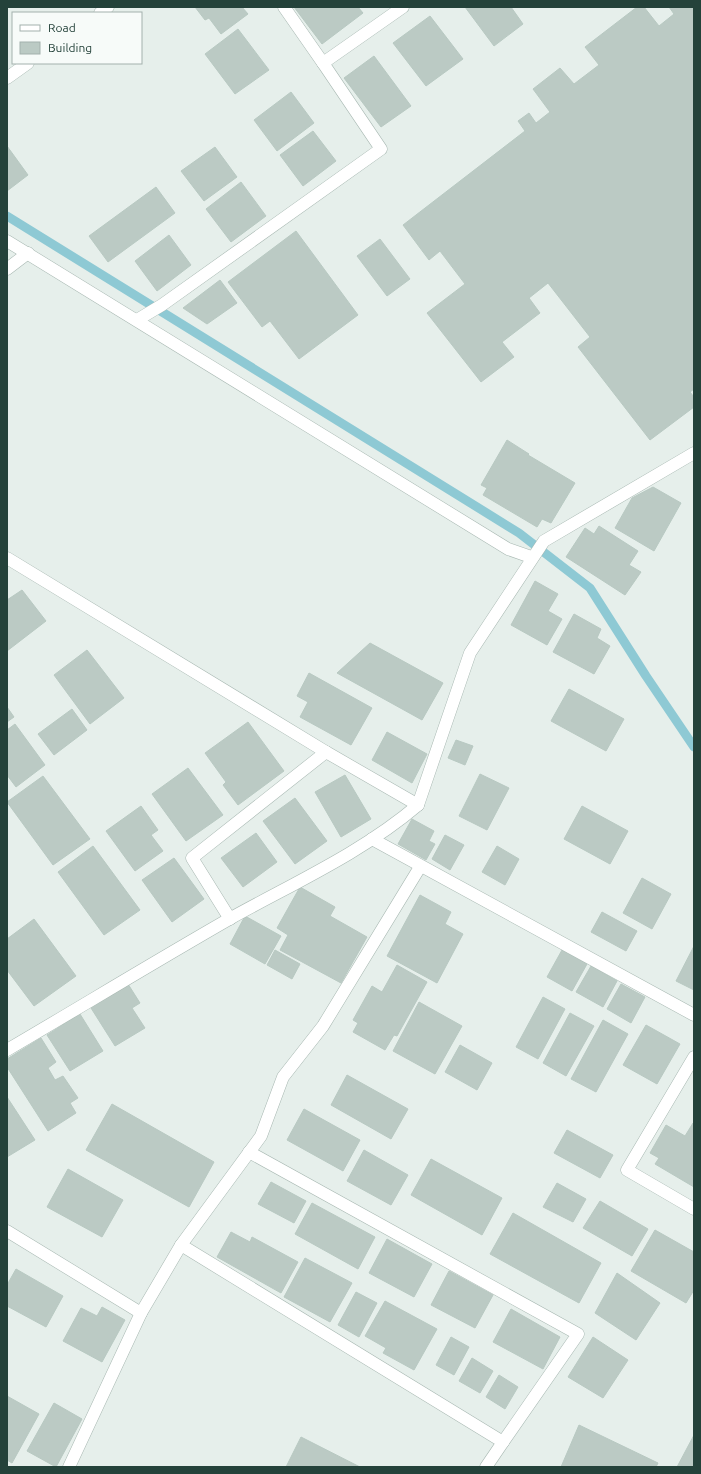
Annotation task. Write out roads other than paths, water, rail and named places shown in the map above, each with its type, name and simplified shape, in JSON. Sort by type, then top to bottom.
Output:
[{"type":"street","points":[[141,317],[162,305],[381,149],[284,7]]},
{"type":"street","points":[[323,63],[403,7]]},
{"type":"street","points":[[7,78],[27,64]]},
{"type":"street","points":[[7,241],[141,317],[508,549],[531,557]]},
{"type":"street","points":[[7,269],[28,254]]},
{"type":"street","points":[[7,1050],[230,919],[372,839],[418,805],[470,653],[531,557],[544,541],[693,455]]},
{"type":"street","points":[[7,558],[326,752],[418,805]]},
{"type":"street","points":[[230,919],[192,858],[326,752]]},
{"type":"street","points":[[372,839],[420,867],[694,1015]]},
{"type":"street","points":[[69,1467],[142,1313],[181,1245],[260,1136],[283,1077],[323,1026],[420,867]]},
{"type":"street","points":[[694,1057],[627,1170],[694,1209]]},
{"type":"street","points":[[249,1152],[578,1334],[486,1467]]},
{"type":"street","points":[[7,1231],[142,1313]]},
{"type":"street","points":[[181,1245],[503,1442]]},
{"type":"waterway","points":[[7,216],[519,533],[590,588],[646,676],[694,747]]}]
